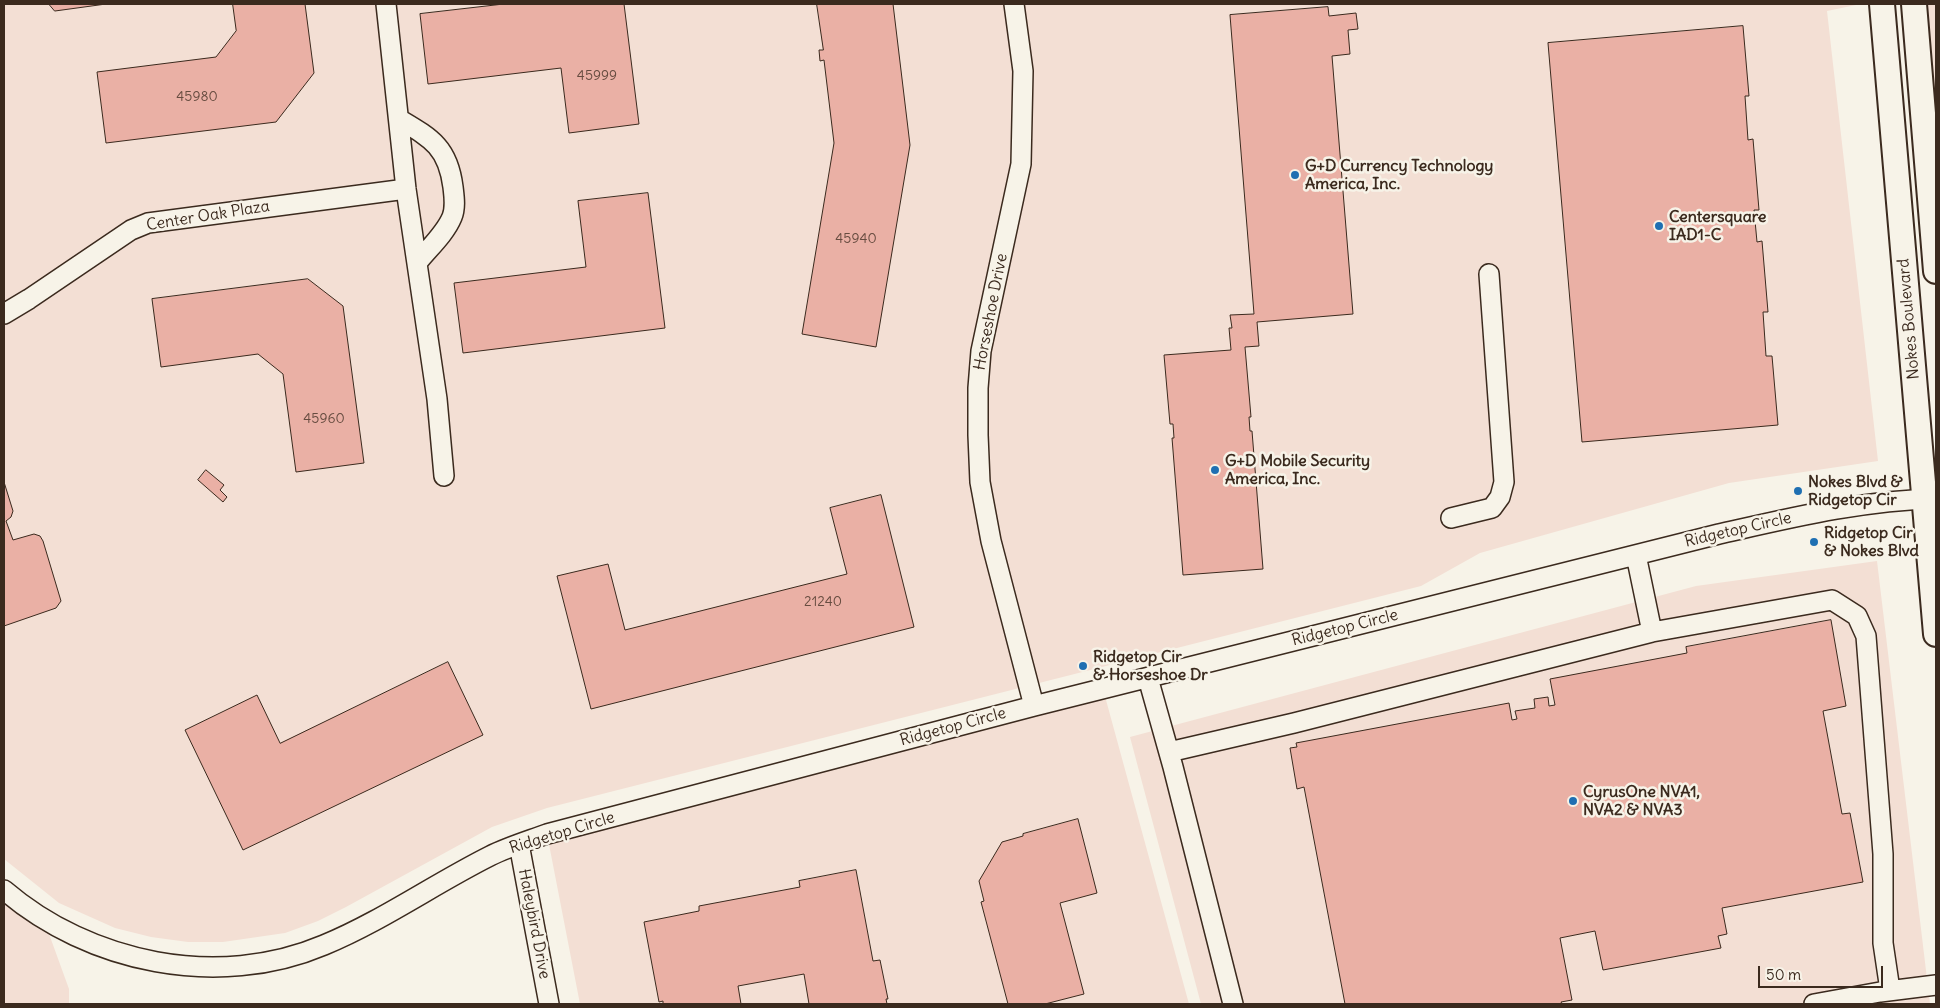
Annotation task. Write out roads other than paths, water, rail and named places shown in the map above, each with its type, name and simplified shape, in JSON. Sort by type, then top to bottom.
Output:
[{"type":"main road","name":"Nokes Boulevard","points":[[1882,4],[1930,499],[1936,634]]},
{"type":"main road","name":"Nokes Boulevard","points":[[1914,4],[1936,271]]},
{"type":"street","points":[[386,4],[406,189],[437,399],[444,476]]},
{"type":"street","name":"Horseshoe Drive","points":[[1014,4],[1022,71],[1021,164],[981,350],[978,388],[978,435],[980,482],[991,541],[1034,706]]},
{"type":"street","points":[[399,118],[420,132],[445,155],[451,170],[455,200],[452,216],[417,263]]},
{"type":"street","name":"Center Oak Plaza","points":[[4,314],[131,230],[148,223],[406,189]]},
{"type":"street","points":[[1451,518],[1492,508],[1500,497],[1504,482],[1489,274]]},
{"type":"street","name":"Ridgetop Circle","points":[[4,890],[44,920],[82,940],[122,954],[175,966],[222,967],[247,965],[290,957],[322,946],[355,930],[492,855],[547,834],[1034,706],[1636,555],[1798,516],[1895,500],[1930,499]]},
{"type":"street","points":[[1636,555],[1652,632]]},
{"type":"street","points":[[1169,752],[1294,723],[1652,632],[1832,600],[1857,616],[1866,636],[1884,854],[1883,943],[1890,990]]},
{"type":"street","points":[[1148,678],[1169,752],[1233,1004]]},
{"type":"street","name":"Haleybird Drive","points":[[519,844],[549,1004]]},
{"type":"street","points":[[1814,1004],[1890,990],[1936,985]]},
{"type":"place","name":"G+D Currency Technology America, Inc.","points":[[1295,175]]},
{"type":"place","name":"Centersquare IAD1-C","points":[[1659,226]]},
{"type":"place","name":"G+D Mobile Security America, Inc.","points":[[1215,470]]},
{"type":"place","name":"Nokes Blvd & Ridgetop Cir","points":[[1798,491]]},
{"type":"place","name":"Ridgetop Cir & Nokes Blvd","points":[[1814,542]]},
{"type":"place","name":"Ridgetop Cir & Horseshoe Dr","points":[[1083,666]]},
{"type":"place","name":"CyrusOne NVA1, NVA2 & NVA3","points":[[1573,801]]}]
